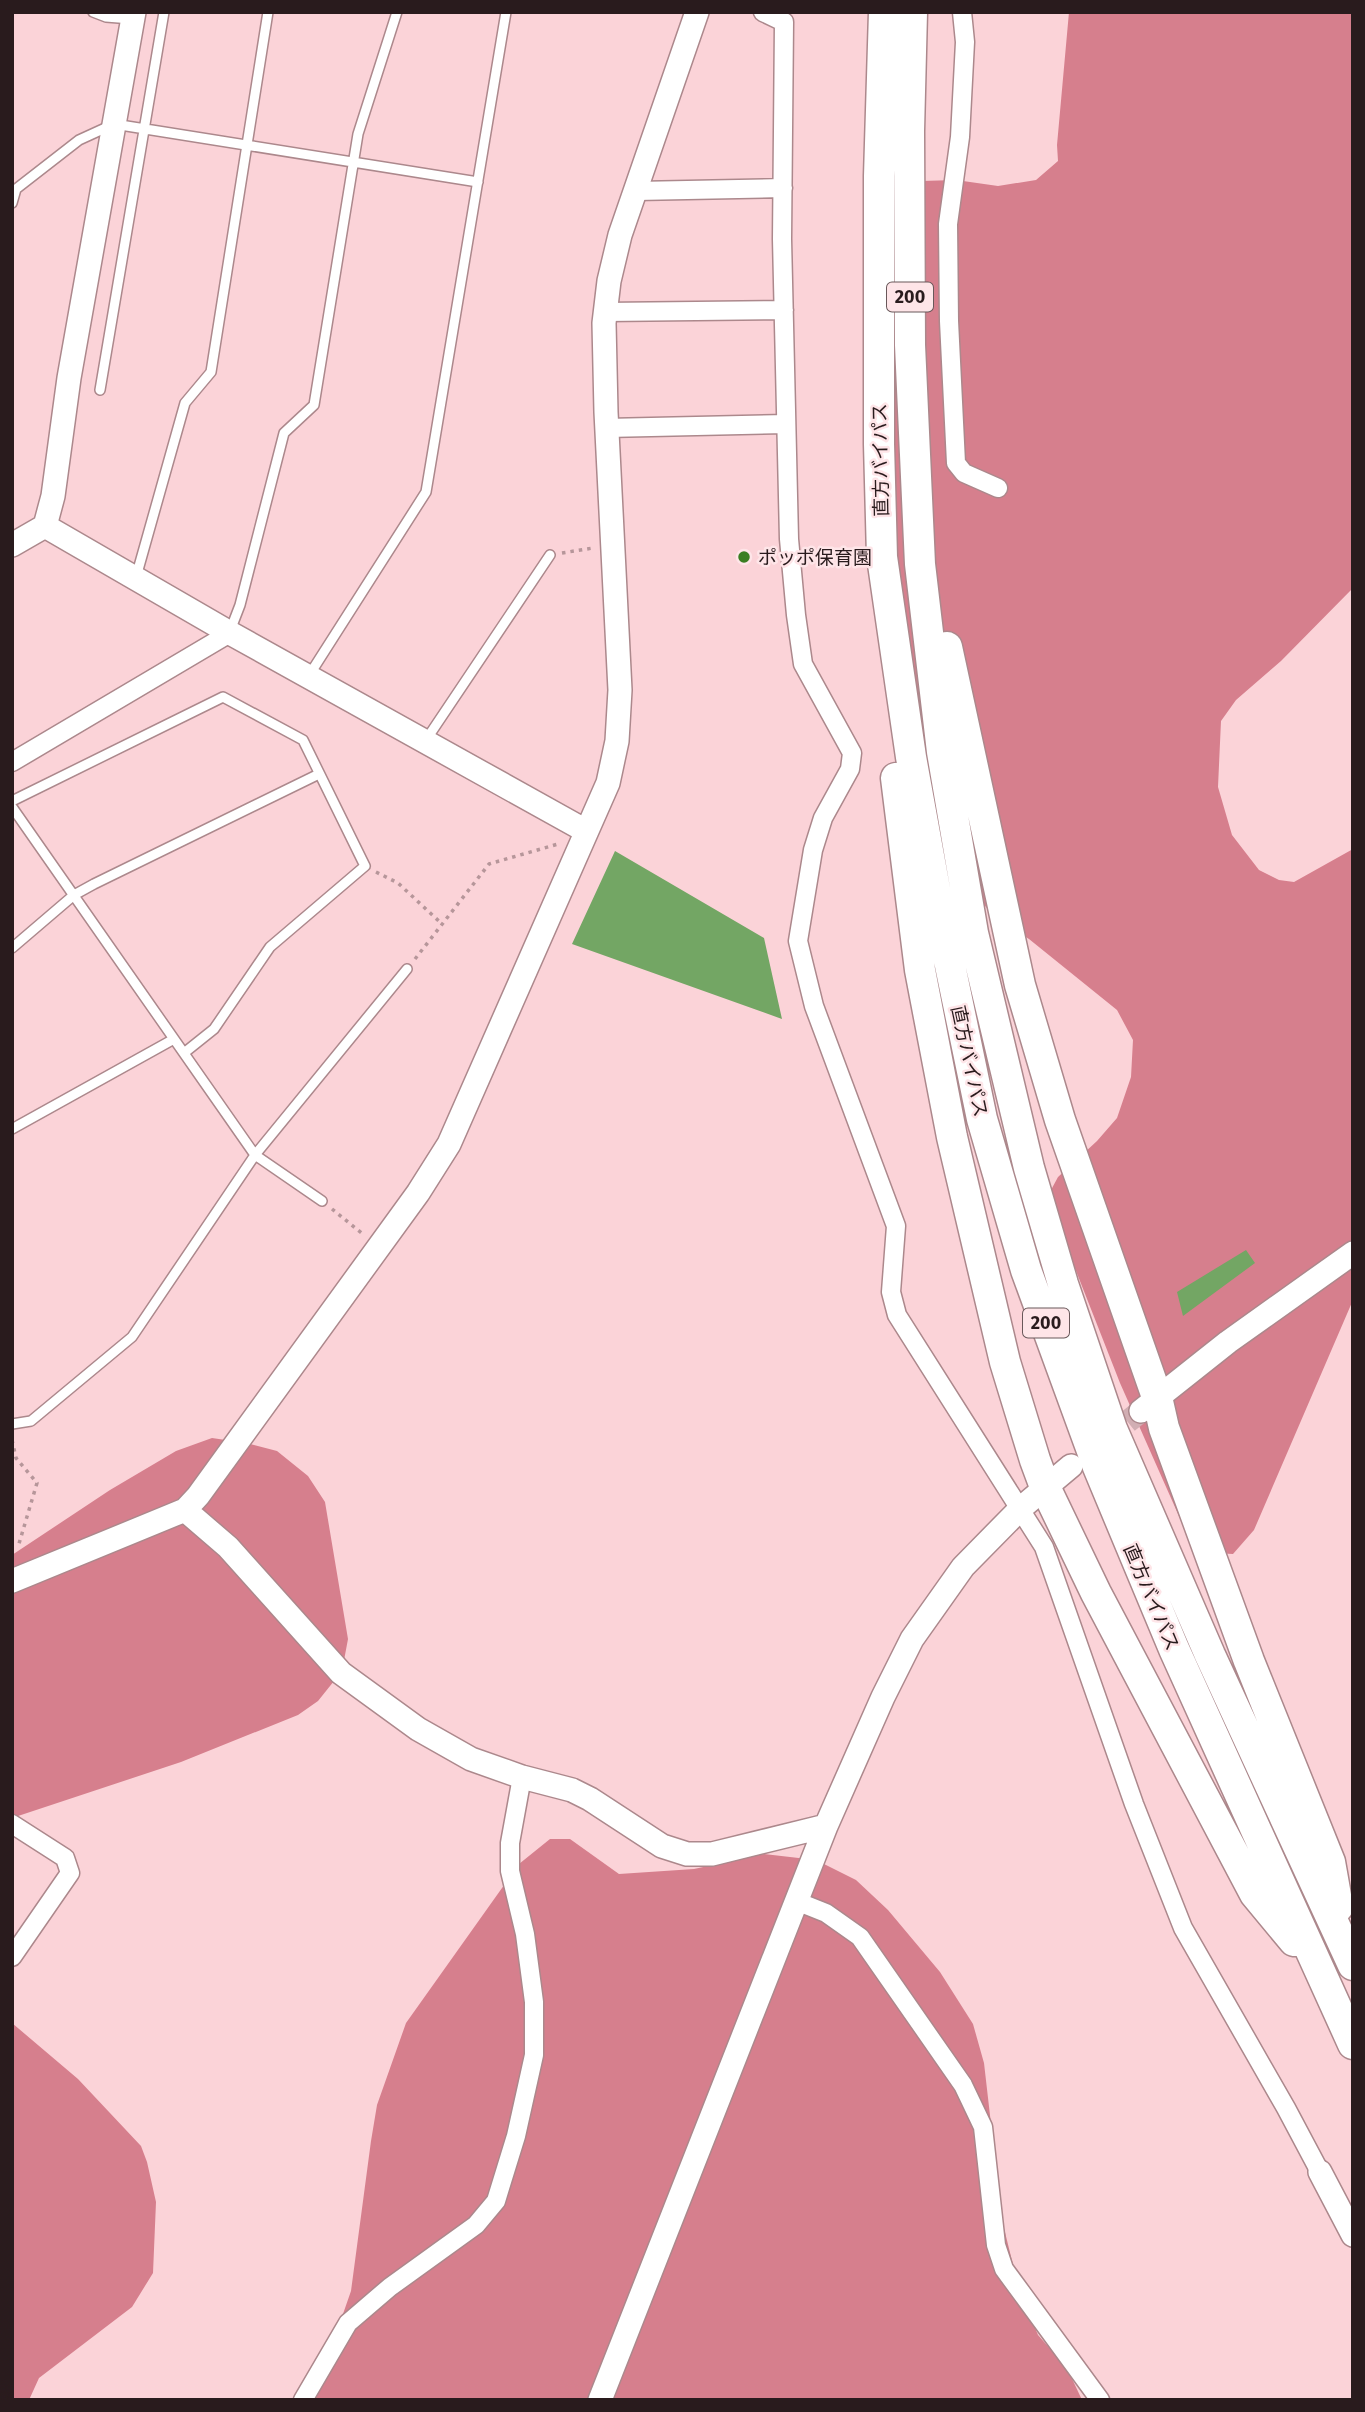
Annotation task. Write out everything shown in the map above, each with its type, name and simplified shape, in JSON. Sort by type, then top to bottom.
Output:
[{"type":"highway","name":"直方バイパス","points":[[884,12],[879,176],[879,444],[882,557],[911,757],[941,922],[982,1119],[1026,1270],[1098,1467],[1174,1649],[1353,2044]]},
{"type":"highway","name":"直方バイパス","points":[[912,21],[910,345],[920,564],[942,752],[973,933],[1029,1168],[1063,1284],[1112,1429],[1210,1655],[1350,1959]]},
{"type":"highway","points":[[882,557],[878,629],[920,970],[952,1138],[1005,1362],[1045,1487],[1096,1593],[1255,1894],[1319,1971]]},
{"type":"highway","points":[[920,564],[942,624],[1020,985],[1060,1120],[1149,1404],[1164,1428],[1249,1661],[1330,1863],[1350,1959]]},
{"type":"street","points":[[12,1581],[185,1510],[198,1496],[418,1193],[449,1144],[608,783],[617,741],[620,690],[606,428],[605,312],[620,235],[697,12]]},
{"type":"street","points":[[763,12],[784,22],[786,424],[789,539],[796,615],[803,664],[852,753],[850,769],[823,818],[813,850],[798,942],[814,1006],[896,1226],[891,1292],[897,1315],[1044,1548],[1134,1804],[1183,1928],[1286,2108],[1353,2235]]},
{"type":"street","points":[[962,12],[965,42],[960,137],[948,224],[949,321],[956,463],[964,473],[998,488]]},
{"type":"street","points":[[12,545],[45,526],[52,496],[69,378],[133,16]]},
{"type":"street","points":[[636,191],[783,188]]},
{"type":"street","points":[[605,312],[784,310]]},
{"type":"street","points":[[606,428],[786,424]]},
{"type":"street","points":[[45,526],[308,677],[586,831]]},
{"type":"street","points":[[12,762],[230,633]]},
{"type":"street","points":[[1149,1404],[1228,1342],[1353,1253]]},
{"type":"street","points":[[600,2400],[826,1826],[883,1697],[912,1639],[963,1567],[1021,1508],[1071,1466]]},
{"type":"street","points":[[185,1510],[228,1548],[341,1673],[418,1729],[471,1759],[522,1777],[572,1790],[662,1846],[687,1854],[712,1854],[826,1826]]},
{"type":"street","points":[[303,2400],[348,2323],[390,2287],[476,2225],[496,2201],[516,2136],[534,2054],[534,2002],[525,1934],[510,1871],[510,1843],[522,1777]]},
{"type":"street","points":[[12,1824],[65,1858],[70,1873],[12,1958]]},
{"type":"street","points":[[796,1901],[826,1913],[860,1937],[963,2085],[983,2127],[996,2245],[1004,2269],[1100,2400]]},
{"type":"lane","points":[[93,12],[106,17],[133,16]]},
{"type":"lane","points":[[100,390],[164,12]]},
{"type":"lane","points":[[136,579],[185,403],[211,372],[268,12]]},
{"type":"lane","points":[[230,633],[240,605],[284,433],[314,405],[358,134],[397,12]]},
{"type":"lane","points":[[308,677],[426,492],[506,12]]},
{"type":"lane","points":[[12,203],[16,189],[79,140],[114,124],[478,182]]},
{"type":"lane","points":[[425,742],[550,555]]},
{"type":"lane","points":[[12,801],[223,697],[303,740],[365,866],[271,947],[214,1028],[184,1053]]},
{"type":"lane","points":[[12,948],[74,895],[319,774]]},
{"type":"lane","points":[[14,814],[74,895],[256,1156],[322,1201]]},
{"type":"lane","points":[[12,1424],[31,1421],[132,1338],[256,1156],[407,969]]},
{"type":"lane","points":[[12,1129],[174,1039]]},
{"type":"path","points":[[550,555],[612,544]]},
{"type":"path","points":[[407,969],[489,864],[562,843]]},
{"type":"path","points":[[365,866],[398,883],[442,924]]},
{"type":"path","points":[[322,1201],[379,1247]]},
{"type":"path","points":[[12,1440],[16,1458],[37,1483],[18,1547]]},
{"type":"shaded area","points":[[1069,12],[1353,12],[1353,588],[1281,661],[1236,700],[1221,721],[1218,787],[1232,835],[1259,870],[1279,880],[1294,882],[1353,849],[1353,1300],[1254,1530],[1233,1554],[1216,1552],[1202,1546],[1182,1523],[1120,1383],[1049,1202],[1051,1190],[1058,1177],[1097,1141],[1117,1118],[1131,1077],[1133,1040],[1117,1010],[1029,939],[996,918],[975,895],[940,821],[924,769],[869,337],[885,186],[956,180],[998,186],[1036,180],[1058,161],[1057,145]]},
{"type":"shaded area","points":[[615,851],[764,938],[782,1019],[572,944]]},
{"type":"shaded area","points":[[1246,1250],[1255,1263],[1183,1316],[1177,1292]]},
{"type":"shaded area","points":[[212,1438],[277,1451],[308,1476],[325,1502],[348,1639],[342,1671],[318,1701],[298,1715],[181,1762],[12,1818],[12,1555],[110,1490],[176,1451]]},
{"type":"shaded area","points":[[550,1839],[570,1839],[619,1874],[694,1869],[764,1854],[816,1860],[856,1880],[888,1910],[940,1972],[973,2024],[984,2063],[1002,2220],[1019,2289],[1038,2335],[1067,2368],[1082,2400],[313,2400],[351,2291],[377,2105],[406,2023],[519,1864]]},
{"type":"shaded area","points":[[12,2023],[78,2079],[141,2146],[156,2202],[153,2273],[132,2307],[39,2378],[29,2400],[12,2400]]},
{"type":"tunnel","points":[[1101,1443],[1141,1411]]},
{"type":"place","name":"ポッポ保育園","points":[[744,557]]}]
